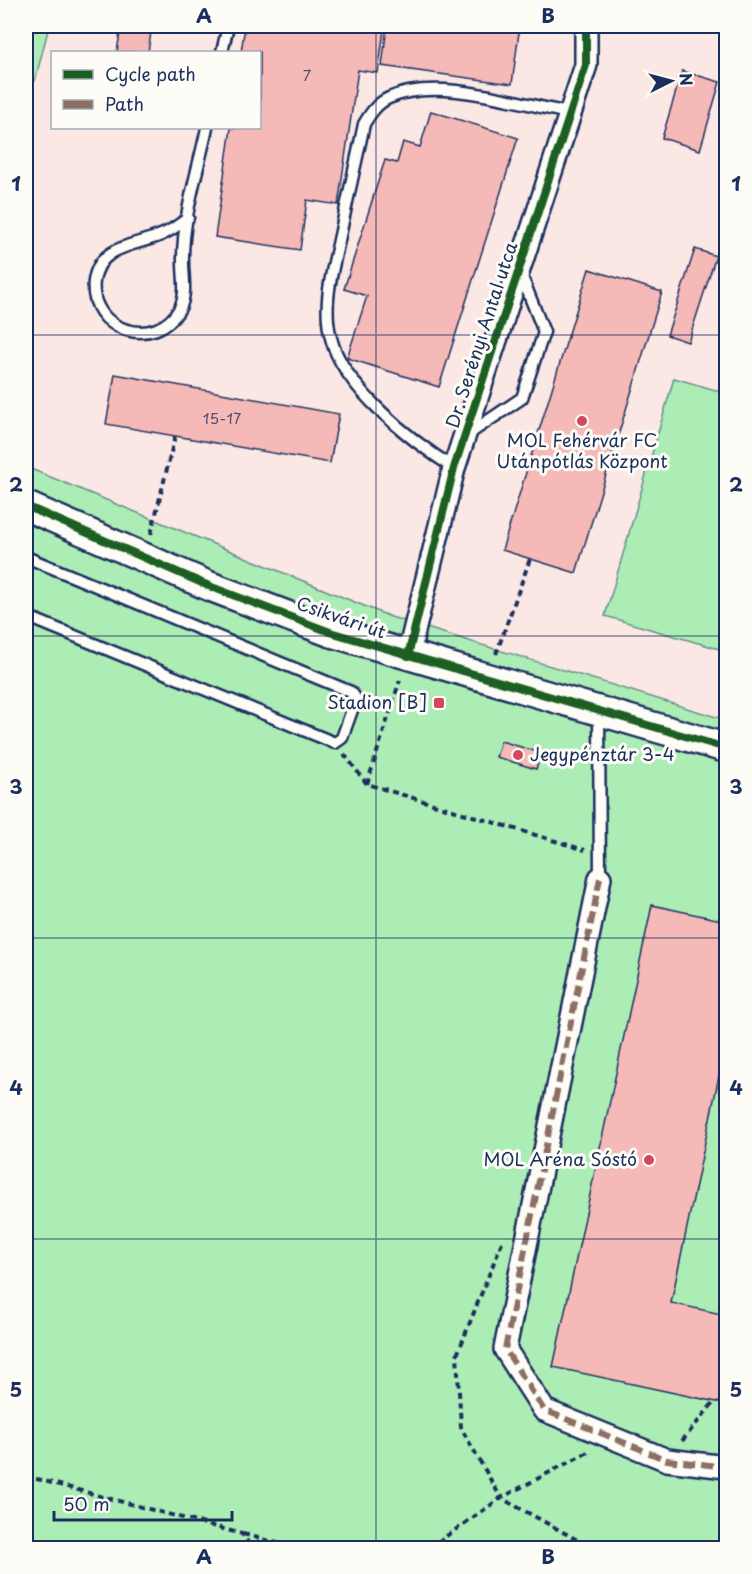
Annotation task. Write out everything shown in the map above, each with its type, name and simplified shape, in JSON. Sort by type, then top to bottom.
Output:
[{"type":"street","name":"Dr. Serényi Antal utca","points":[[408,656],[454,468],[586,65],[588,49],[586,26]]},
{"type":"street","name":"Csikvári út","points":[[26,506],[144,558],[319,628],[488,680],[726,748]]},
{"type":"street","points":[[600,878],[505,1349],[544,1410],[667,1460],[726,1467]]},
{"type":"lane","points":[[222,51],[228,26]]},
{"type":"lane","points":[[454,468],[430,452],[378,408],[346,370],[331,340],[327,307],[364,124],[373,109],[387,98],[410,91],[434,90],[475,95],[570,113]]},
{"type":"lane","points":[[188,218],[161,235],[124,245],[110,253],[100,265],[94,280],[94,296],[100,311],[114,326],[128,332],[144,333],[159,329],[176,313],[184,297],[183,244],[207,129]]},
{"type":"lane","points":[[465,437],[522,398],[544,332],[519,270]]},
{"type":"lane","points":[[26,557],[351,692],[356,699],[342,738],[335,744],[26,616]]},
{"type":"lane","points":[[599,711],[600,878]]},
{"type":"path","points":[[144,558],[175,436]]},
{"type":"path","points":[[488,680],[530,559]]},
{"type":"path","points":[[367,784],[408,656]]},
{"type":"path","points":[[335,744],[367,784],[600,854]]},
{"type":"path","points":[[503,1239],[457,1355],[461,1428],[501,1498],[592,1548]]},
{"type":"path","points":[[667,1460],[714,1402]]},
{"type":"path","points":[[429,1548],[501,1498],[613,1439]]},
{"type":"path","points":[[26,1476],[296,1548]]},
{"type":"path","points":[[242,1534],[252,1548]]},
{"type":"path","points":[[380,1548],[385,1545],[404,1548]]},
{"type":"green space","points":[[26,26],[49,26],[35,81],[26,79]]},
{"type":"green space","points":[[674,378],[726,393],[726,651],[605,616]]},
{"type":"green space","points":[[26,467],[391,617],[726,720],[726,1548],[26,1548]]},
{"type":"building","points":[[121,26],[152,26],[148,51],[117,51]]},
{"type":"building","points":[[245,26],[353,26],[384,30],[378,73],[358,70],[338,205],[307,200],[300,250],[215,237],[231,129],[261,129],[261,51],[241,51]]},
{"type":"building","points":[[387,26],[471,26],[519,32],[512,84],[382,66]]},
{"type":"building","points":[[682,71],[720,82],[700,150],[662,138]]},
{"type":"building","points":[[431,111],[518,138],[439,387],[347,358],[367,296],[344,289],[385,160],[397,163],[403,142],[420,147]]},
{"type":"building","points":[[695,249],[716,256],[688,342],[667,335]]},
{"type":"building","name":"MOL Fehérvár FC Utánpótlás Központ","points":[[589,269],[662,292],[576,573],[502,550]]},
{"type":"building","points":[[115,374],[339,414],[330,463],[106,424]]},
{"type":"building","name":"Jegypénztár 3-4","points":[[501,741],[541,753],[536,769],[496,757]]},
{"type":"building","name":"MOL Aréna Sóstó","points":[[652,905],[726,921],[726,1043],[671,1303],[726,1315],[726,1404],[553,1367]]},
{"type":"marked path","points":[[600,878],[505,1349],[544,1410],[667,1460],[726,1467]]},
{"type":"cycle path","points":[[408,656],[454,468],[586,65],[586,26]]},
{"type":"cycle path","points":[[26,506],[209,586],[330,632],[726,748]]},
{"type":"place","name":"MOL Fehérvár FC Utánpótlás Központ","points":[[582,421]]},
{"type":"place","name":"Stadion [B]","points":[[439,703]]},
{"type":"place","name":"Jegypénztár 3-4","points":[[518,755]]},
{"type":"place","name":"MOL Aréna Sóstó","points":[[649,1160]]}]
